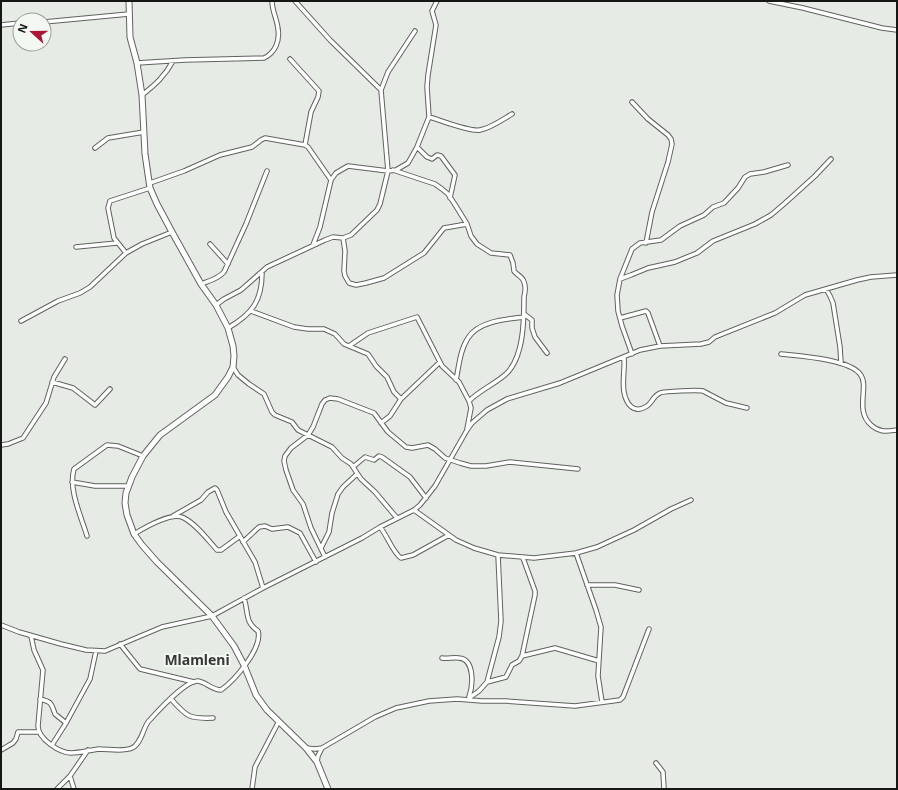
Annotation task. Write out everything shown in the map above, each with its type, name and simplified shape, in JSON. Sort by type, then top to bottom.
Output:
[{"type":"main road","points":[[129,1],[130,37],[142,95],[145,154],[150,186],[157,204],[172,232],[201,284],[216,305],[228,328],[234,356],[233,367],[228,377],[215,395],[160,435],[143,456],[128,486],[125,503],[126,515],[134,534],[157,562],[212,616],[234,646],[244,665],[256,695],[267,710],[306,748],[317,762],[328,789]]},
{"type":"street","points":[[136,63],[268,57],[274,52],[278,37],[278,29],[272,1]]},
{"type":"street","points":[[295,1],[330,40],[381,90]]},
{"type":"street","points":[[313,246],[320,227],[331,180],[336,173],[348,166],[388,171],[400,169],[408,163],[417,147],[428,117],[428,74],[436,25],[432,11],[437,1]]},
{"type":"street","points":[[769,1],[897,30]]},
{"type":"street","points":[[52,21],[129,14]]},
{"type":"street","points":[[1,25],[12,24]]},
{"type":"street","points":[[216,305],[241,290],[272,264],[333,238],[343,238],[355,232],[378,207],[388,171],[381,90],[388,72],[415,31]]},
{"type":"street","points":[[290,59],[319,91],[318,97],[310,112],[305,145]]},
{"type":"street","points":[[142,95],[159,82],[166,73],[172,61]]},
{"type":"street","points":[[632,102],[648,119],[668,135],[672,144],[668,162],[652,212],[646,243]]},
{"type":"street","points":[[428,117],[465,128],[479,130],[487,128],[512,114]]},
{"type":"street","points":[[95,148],[108,138],[144,132]]},
{"type":"street","points":[[126,254],[117,243],[113,233],[108,208],[109,203],[220,155],[252,147],[260,140],[265,138],[305,145],[311,150],[331,180]]},
{"type":"street","points":[[417,147],[429,158],[432,159],[437,155],[441,156],[452,171],[455,177],[450,198]]},
{"type":"street","points":[[620,279],[631,276],[648,268],[680,260],[697,253],[713,242],[755,224],[771,215],[831,160]]},
{"type":"street","points":[[632,354],[620,318],[617,295],[620,279],[632,249],[636,245],[661,240],[680,226],[704,215],[713,207],[724,203],[738,188],[745,177],[750,174],[764,172],[788,165]]},
{"type":"street","points":[[393,170],[435,184],[442,189],[450,198],[467,224],[471,236],[480,248],[495,254],[510,255],[514,271],[524,282],[524,316],[522,336],[512,367],[507,374],[481,390],[469,401]]},
{"type":"street","points":[[201,284],[221,275],[228,264],[267,171]]},
{"type":"street","points":[[343,238],[345,251],[344,276],[349,283],[356,285],[384,278],[424,253],[444,228],[467,224]]},
{"type":"street","points":[[21,321],[58,301],[80,293],[90,287],[126,254],[142,244],[172,232]]},
{"type":"street","points":[[76,247],[117,243]]},
{"type":"street","points":[[210,244],[228,264]]},
{"type":"street","points":[[228,328],[244,318],[251,311],[258,297],[262,273]]},
{"type":"street","points":[[466,430],[487,410],[507,399],[560,383],[624,358],[640,350],[660,346],[707,343],[715,337],[774,313],[806,295],[857,280],[871,277],[897,275]]},
{"type":"street","points":[[826,289],[833,303],[840,347],[840,363]]},
{"type":"street","points":[[620,318],[646,310],[660,346]]},
{"type":"street","points":[[251,311],[294,327],[328,330],[335,334],[344,344],[364,351],[387,377],[394,392],[401,399]]},
{"type":"street","points":[[456,380],[461,356],[468,337],[484,325],[498,320],[524,316],[532,320],[532,328],[547,354]]},
{"type":"street","points":[[1,625],[31,636],[74,647],[96,651],[106,650],[162,627],[212,616],[414,510],[426,498],[451,460],[466,430],[471,408],[469,401],[456,380],[442,366],[417,318],[368,334],[349,346]]},
{"type":"street","points":[[781,354],[819,358],[853,368],[860,374],[863,380],[863,411],[870,424],[882,432],[897,430]]},
{"type":"street","points":[[624,358],[624,390],[628,404],[631,407],[639,409],[647,406],[655,396],[664,392],[698,390],[733,405],[747,408]]},
{"type":"street","points":[[1,445],[23,438],[46,403],[52,382],[65,359]]},
{"type":"street","points":[[381,423],[390,416],[401,399],[440,362]]},
{"type":"street","points":[[233,367],[238,375],[264,394],[272,412],[275,415],[292,422],[298,430],[332,447],[353,467],[366,485],[383,500],[397,518]]},
{"type":"street","points":[[52,382],[73,388],[95,406],[110,389]]},
{"type":"street","points":[[325,557],[311,528],[303,504],[293,490],[284,460],[291,448],[308,434],[315,424],[322,404],[325,400],[330,398],[338,399],[376,415],[388,432],[406,447],[412,448],[428,445],[445,458],[460,463],[478,466],[497,465],[510,462],[578,469]]},
{"type":"street","points":[[87,536],[72,482],[74,469],[77,465],[107,445],[118,446],[143,456]]},
{"type":"street","points":[[353,467],[365,458],[374,460],[379,456],[382,457],[410,477],[426,498]]},
{"type":"street","points":[[321,548],[328,532],[332,512],[338,494],[357,474]]},
{"type":"street","points":[[72,482],[95,486],[128,486]]},
{"type":"street","points":[[134,534],[147,526],[173,516],[201,500],[208,492],[215,488],[226,512],[255,562],[263,588]]},
{"type":"street","points":[[414,510],[463,544],[498,555],[534,558],[576,553],[597,547],[634,530],[671,509],[691,500]]},
{"type":"street","points":[[173,516],[183,517],[192,523],[217,550],[221,550],[240,536]]},
{"type":"street","points":[[243,542],[259,527],[263,526],[270,529],[284,527],[292,528],[300,533],[316,562]]},
{"type":"street","points":[[380,527],[398,556],[401,558],[413,555],[449,535]]},
{"type":"street","points":[[576,553],[601,627],[599,681],[602,702]]},
{"type":"street","points":[[469,699],[487,682],[499,637],[498,555]]},
{"type":"street","points":[[487,682],[506,677],[512,665],[519,661],[522,656],[535,592],[523,558]]},
{"type":"street","points":[[587,585],[615,585],[639,590]]},
{"type":"street","points":[[31,636],[34,650],[43,670],[39,732],[43,738],[52,746],[70,753],[88,750],[128,749],[134,746],[148,722],[185,686],[199,681],[215,689],[221,690],[244,665],[255,650],[259,634],[258,631],[250,626],[244,598]]},
{"type":"street","points":[[306,748],[322,748],[375,717],[396,708],[428,701],[469,699],[570,706],[589,705],[622,699],[648,629]]},
{"type":"street","points":[[120,644],[140,669],[194,682]]},
{"type":"street","points":[[522,656],[555,648],[599,661]]},
{"type":"street","points":[[52,746],[90,679],[96,651]]},
{"type":"street","points":[[442,658],[460,658],[468,663],[472,675],[472,689],[469,699]]},
{"type":"street","points":[[40,699],[51,703],[54,714],[66,722]]},
{"type":"street","points":[[171,699],[185,714],[191,717],[200,719],[213,718]]},
{"type":"street","points":[[252,789],[254,767],[279,721]]},
{"type":"street","points":[[1,750],[13,743],[16,739],[17,733],[39,732]]},
{"type":"street","points":[[317,762],[322,748]]},
{"type":"street","points":[[57,789],[70,776],[88,750]]},
{"type":"street","points":[[656,763],[663,772],[664,789]]},
{"type":"street","points":[[70,776],[74,789]]},
{"type":"district","name":"Mlamleni","points":[[197,659]]}]
